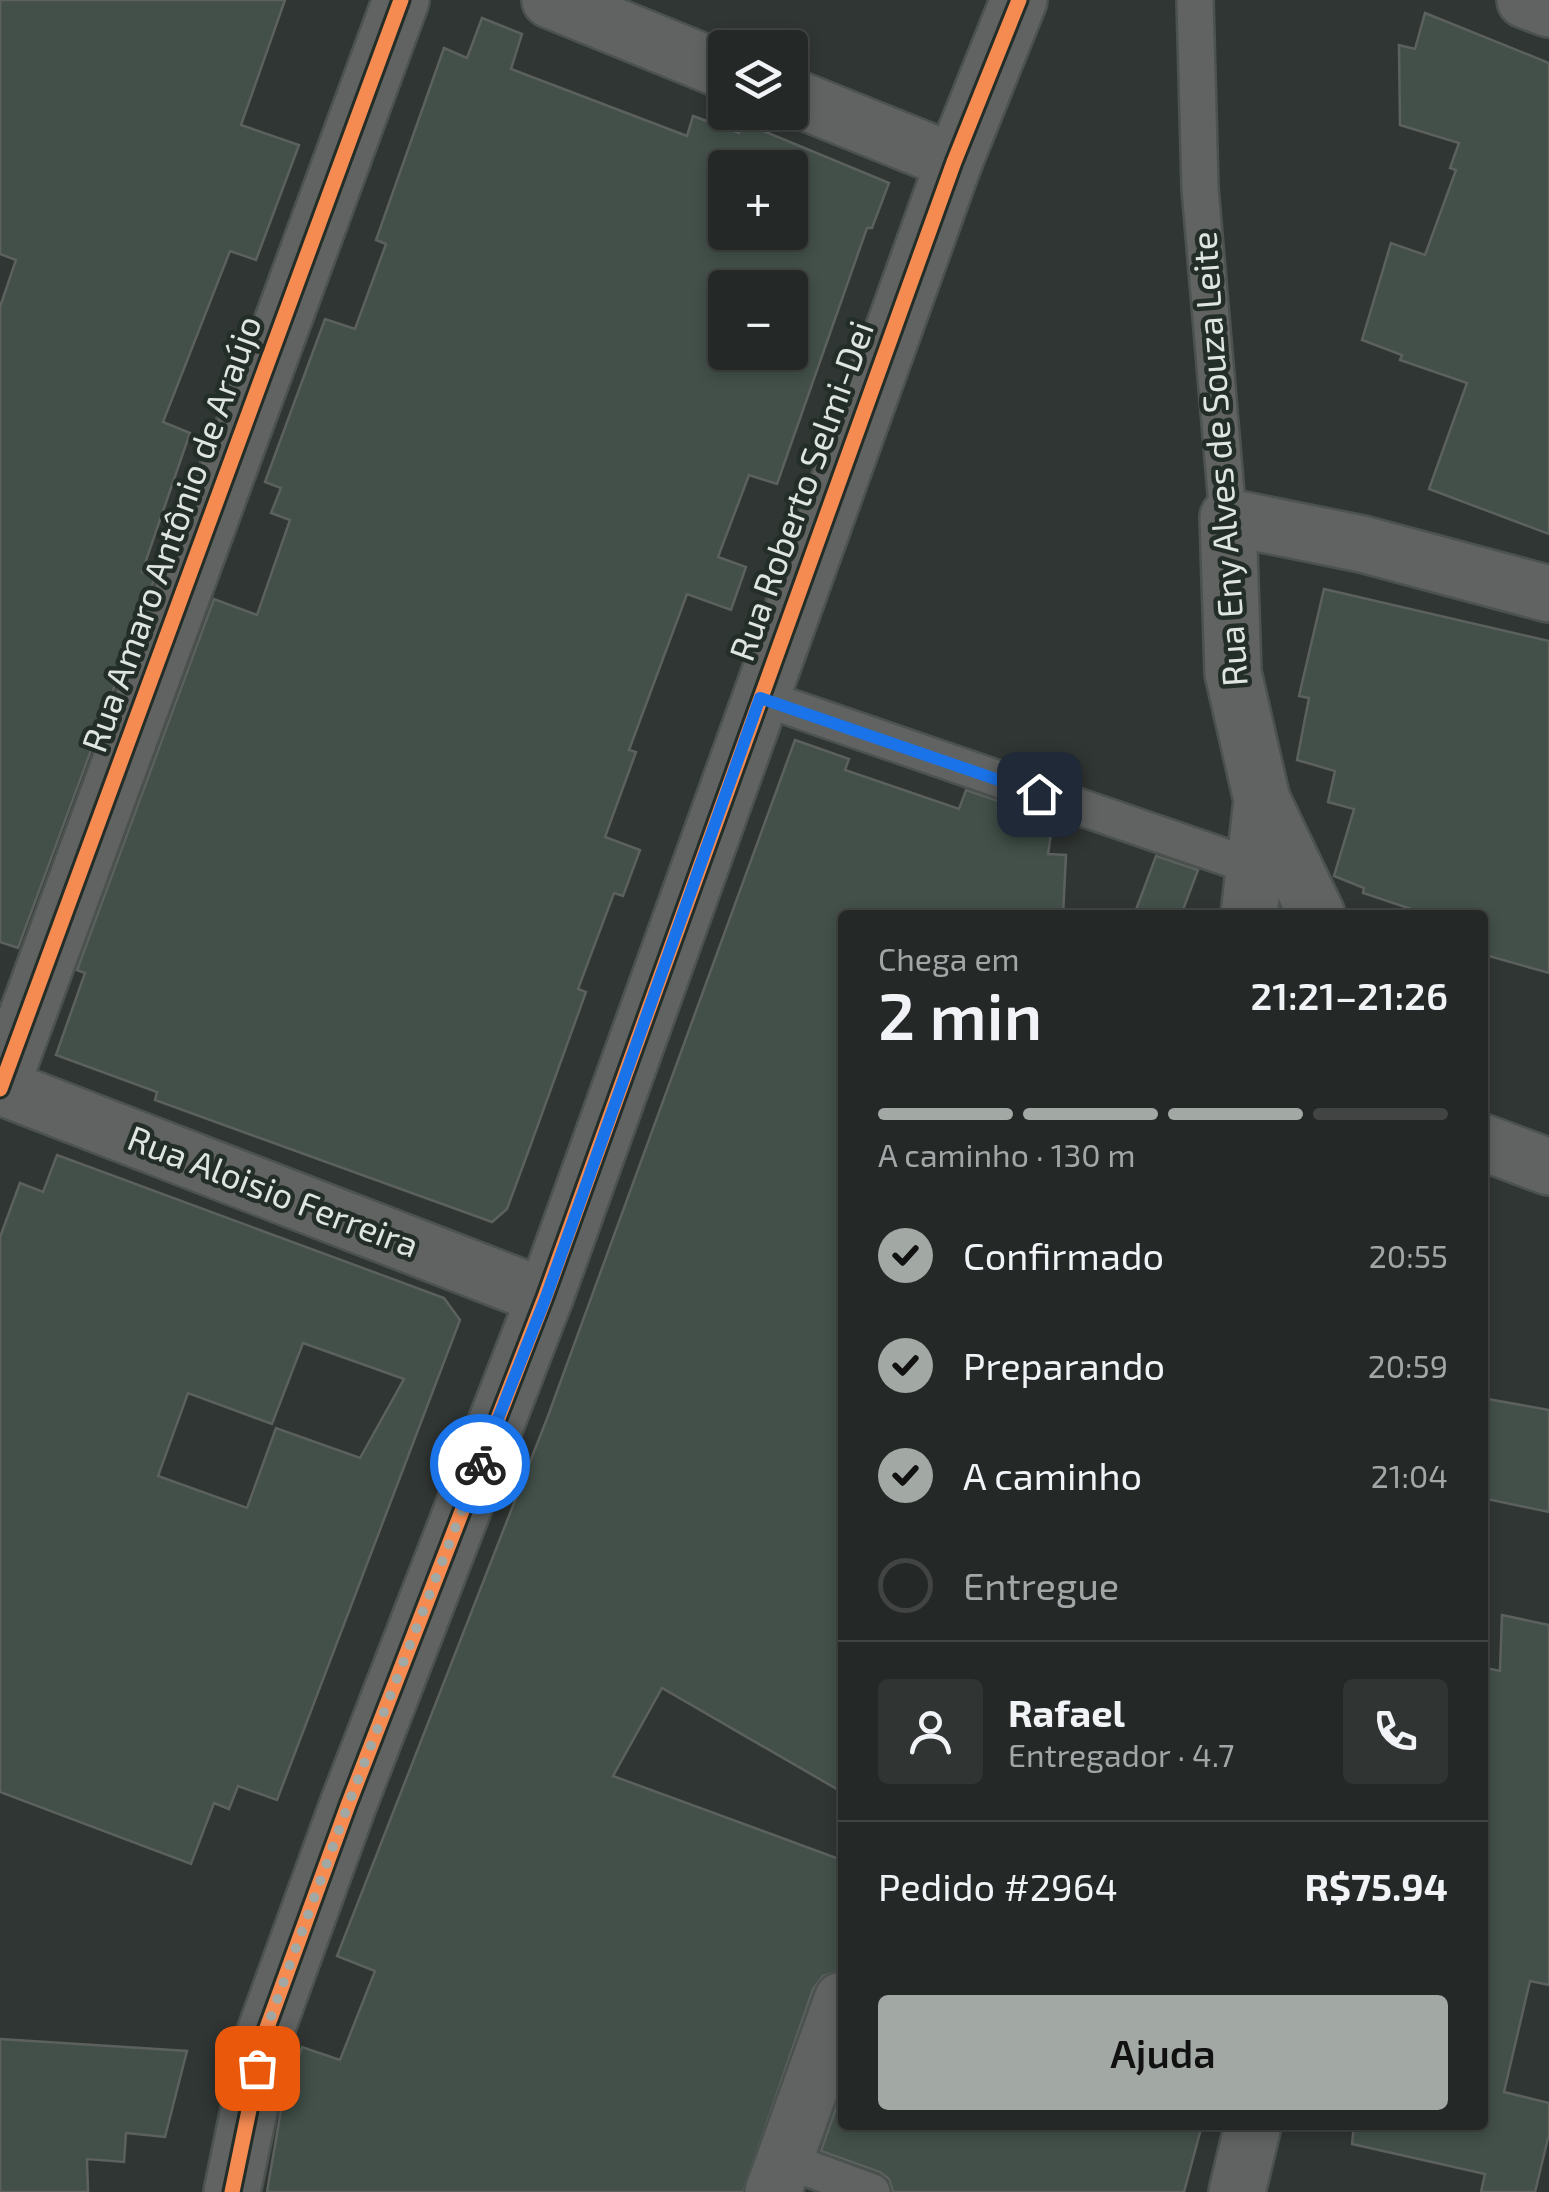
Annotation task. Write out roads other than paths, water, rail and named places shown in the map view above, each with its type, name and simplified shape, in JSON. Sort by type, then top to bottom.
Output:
[{"type":"street","name":"Rua Amaro Antônio de Araújo","points":[[0,1088],[401,0]]},
{"type":"street","points":[[550,0],[708,63]]},
{"type":"street","name":"Rua Roberto Selmi-Dei","points":[[232,2192],[265,2033],[348,1805],[546,1297],[954,162],[1018,0]]},
{"type":"street","points":[[808,103],[954,162]]},
{"type":"street","points":[[1228,517],[1362,544],[1549,594]]},
{"type":"street","name":"Rua Eny Alves de Souza Leite","points":[[1228,517],[1233,673],[1262,800],[1253,891]]},
{"type":"street","points":[[1262,800],[1315,910]]},
{"type":"street","name":"Rua Aloisio Ferreira","points":[[0,1088],[546,1297]]},
{"type":"street","points":[[1488,1144],[1549,1167]]},
{"type":"street","points":[[779,2176],[838,2011]]},
{"type":"street","points":[[1237,2192],[1252,2130]]},
{"type":"lane","name":"Rua Eny Alves de Souza Leite","points":[[1195,0],[1200,188],[1228,517]]},
{"type":"lane","points":[[760,698],[1253,891]]},
{"type":"lane","points":[[779,2176],[872,2192]]}]
